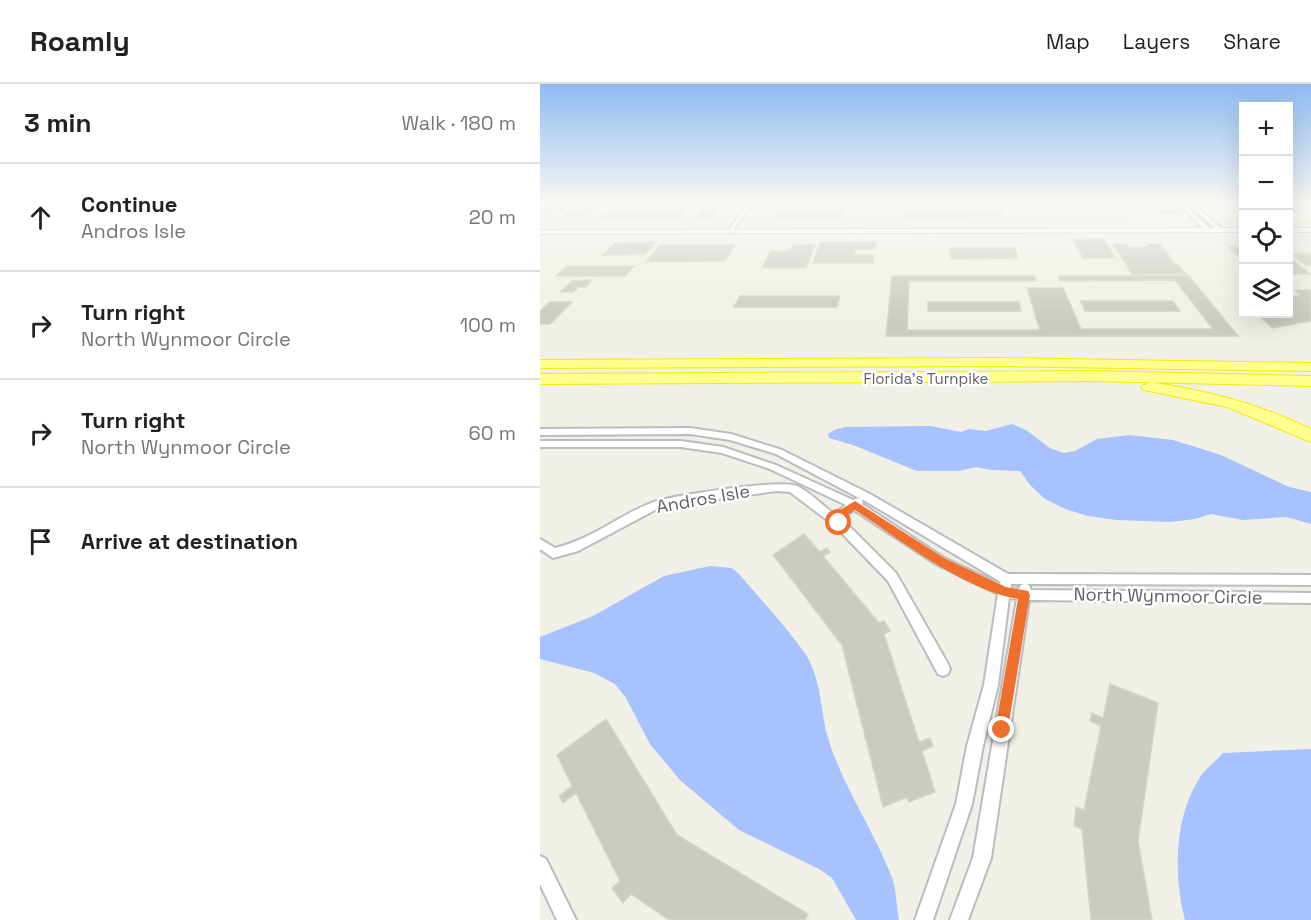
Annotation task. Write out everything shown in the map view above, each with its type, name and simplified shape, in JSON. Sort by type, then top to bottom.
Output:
[{"type":"highway","points":[[1222,364],[1311,360]]},
{"type":"highway","name":"Florida's Turnpike","points":[[540,364],[995,362],[1311,366]]},
{"type":"highway","name":"Florida's Turnpike","points":[[540,380],[1089,376],[1311,381]]},
{"type":"highway","points":[[1030,378],[1164,389],[1214,399],[1260,414],[1311,436]]},
{"type":"street","name":"North Wynmoor Circle","points":[[540,432],[690,430],[731,436],[779,452],[866,497],[1005,585]]},
{"type":"street","name":"North Wynmoor Circle","points":[[540,444],[681,444],[723,450],[773,467],[855,505],[940,561],[1005,585],[1025,588],[1311,598]]},
{"type":"street","name":"Andros Isle","points":[[540,543],[553,553],[574,548],[654,506],[776,487],[794,489],[834,519],[892,577],[943,669]]},
{"type":"street","points":[[834,519],[866,497]]},
{"type":"street","name":"North Wynmoor Circle","points":[[1025,588],[1311,580]]},
{"type":"street","points":[[924,919],[964,804],[975,746],[991,686],[1005,585]]},
{"type":"street","points":[[959,920],[981,858],[1025,588]]},
{"type":"street","points":[[540,865],[567,920]]},
{"type":"water","points":[[1012,424],[1026,430],[1050,448],[1064,453],[1075,451],[1097,439],[1129,435],[1173,440],[1221,455],[1289,487],[1311,492],[1311,524],[1286,517],[1243,520],[1211,514],[1195,519],[1170,522],[1117,520],[1088,516],[1065,509],[1045,499],[1030,485],[1020,471],[976,467],[959,471],[917,471],[853,445],[829,438],[828,434],[845,427],[931,426],[961,432],[969,429],[986,431]]},
{"type":"water","points":[[710,566],[732,568],[739,574],[791,634],[806,655],[818,685],[825,728],[834,756],[891,875],[899,920],[856,920],[832,878],[819,869],[739,830],[680,780],[650,744],[626,698],[615,684],[594,673],[540,659],[540,637],[593,616],[664,576]]},
{"type":"water","points":[[1311,749],[1311,920],[1185,920],[1178,864],[1181,825],[1193,789],[1203,773],[1223,753]]},
{"type":"building","points":[[656,242],[645,254],[603,255],[615,243]]},
{"type":"building","points":[[820,242],[876,242],[875,249],[856,249],[855,255],[874,255],[873,263],[813,263]]},
{"type":"building","points":[[1074,242],[1105,242],[1115,258],[1083,258]]},
{"type":"building","points":[[1113,244],[1150,247],[1147,244],[1161,244],[1175,265],[1178,265],[1186,274],[1132,274]]},
{"type":"building","points":[[660,245],[735,245],[725,261],[646,262]]},
{"type":"building","points":[[794,245],[815,245],[806,268],[762,268],[771,251],[787,251]]},
{"type":"building","points":[[1228,246],[1239,247],[1239,256]]},
{"type":"building","points":[[950,248],[1015,248],[1018,258],[951,259]]},
{"type":"building","points":[[1293,254],[1311,254],[1311,265],[1305,265]]},
{"type":"building","points":[[1293,260],[1310,274],[1293,274]]},
{"type":"building","points":[[567,266],[634,266],[625,276],[556,276]]},
{"type":"building","points":[[892,276],[1034,276],[1036,281],[909,281],[907,330],[1040,330],[1027,288],[1063,288],[1081,329],[1213,329],[1175,280],[1060,281],[1058,276],[1189,276],[1238,336],[886,336]]},
{"type":"building","points":[[592,280],[586,287],[578,287],[573,292],[560,292],[572,281]]},
{"type":"building","points":[[1294,290],[1311,290],[1311,321],[1272,328],[1261,318],[1293,318],[1293,296],[1301,296]]},
{"type":"building","points":[[740,296],[840,296],[837,307],[734,307]]},
{"type":"building","points":[[1081,301],[1173,301],[1180,311],[1085,311]]},
{"type":"building","points":[[550,302],[572,302],[550,324],[540,324],[540,311]]},
{"type":"building","points":[[928,302],[1019,302],[1021,311],[928,311]]},
{"type":"building","points":[[804,534],[820,552],[827,548],[830,552],[823,556],[879,623],[884,621],[890,631],[884,634],[919,742],[930,738],[933,746],[922,751],[935,792],[909,802],[907,797],[883,807],[842,645],[773,555]]},
{"type":"building","points":[[1110,684],[1158,703],[1138,841],[1152,920],[1091,920],[1082,829],[1074,826],[1076,807],[1084,810],[1101,726],[1090,721],[1092,713],[1103,718]]},
{"type":"building","points":[[606,719],[677,835],[808,914],[805,920],[669,920],[631,894],[623,903],[612,888],[620,881],[576,793],[563,803],[559,796],[572,786],[557,755]]},
{"type":"route","points":[[839,523],[834,519],[855,505],[940,561],[1005,592],[1024,595],[1002,730]]}]
